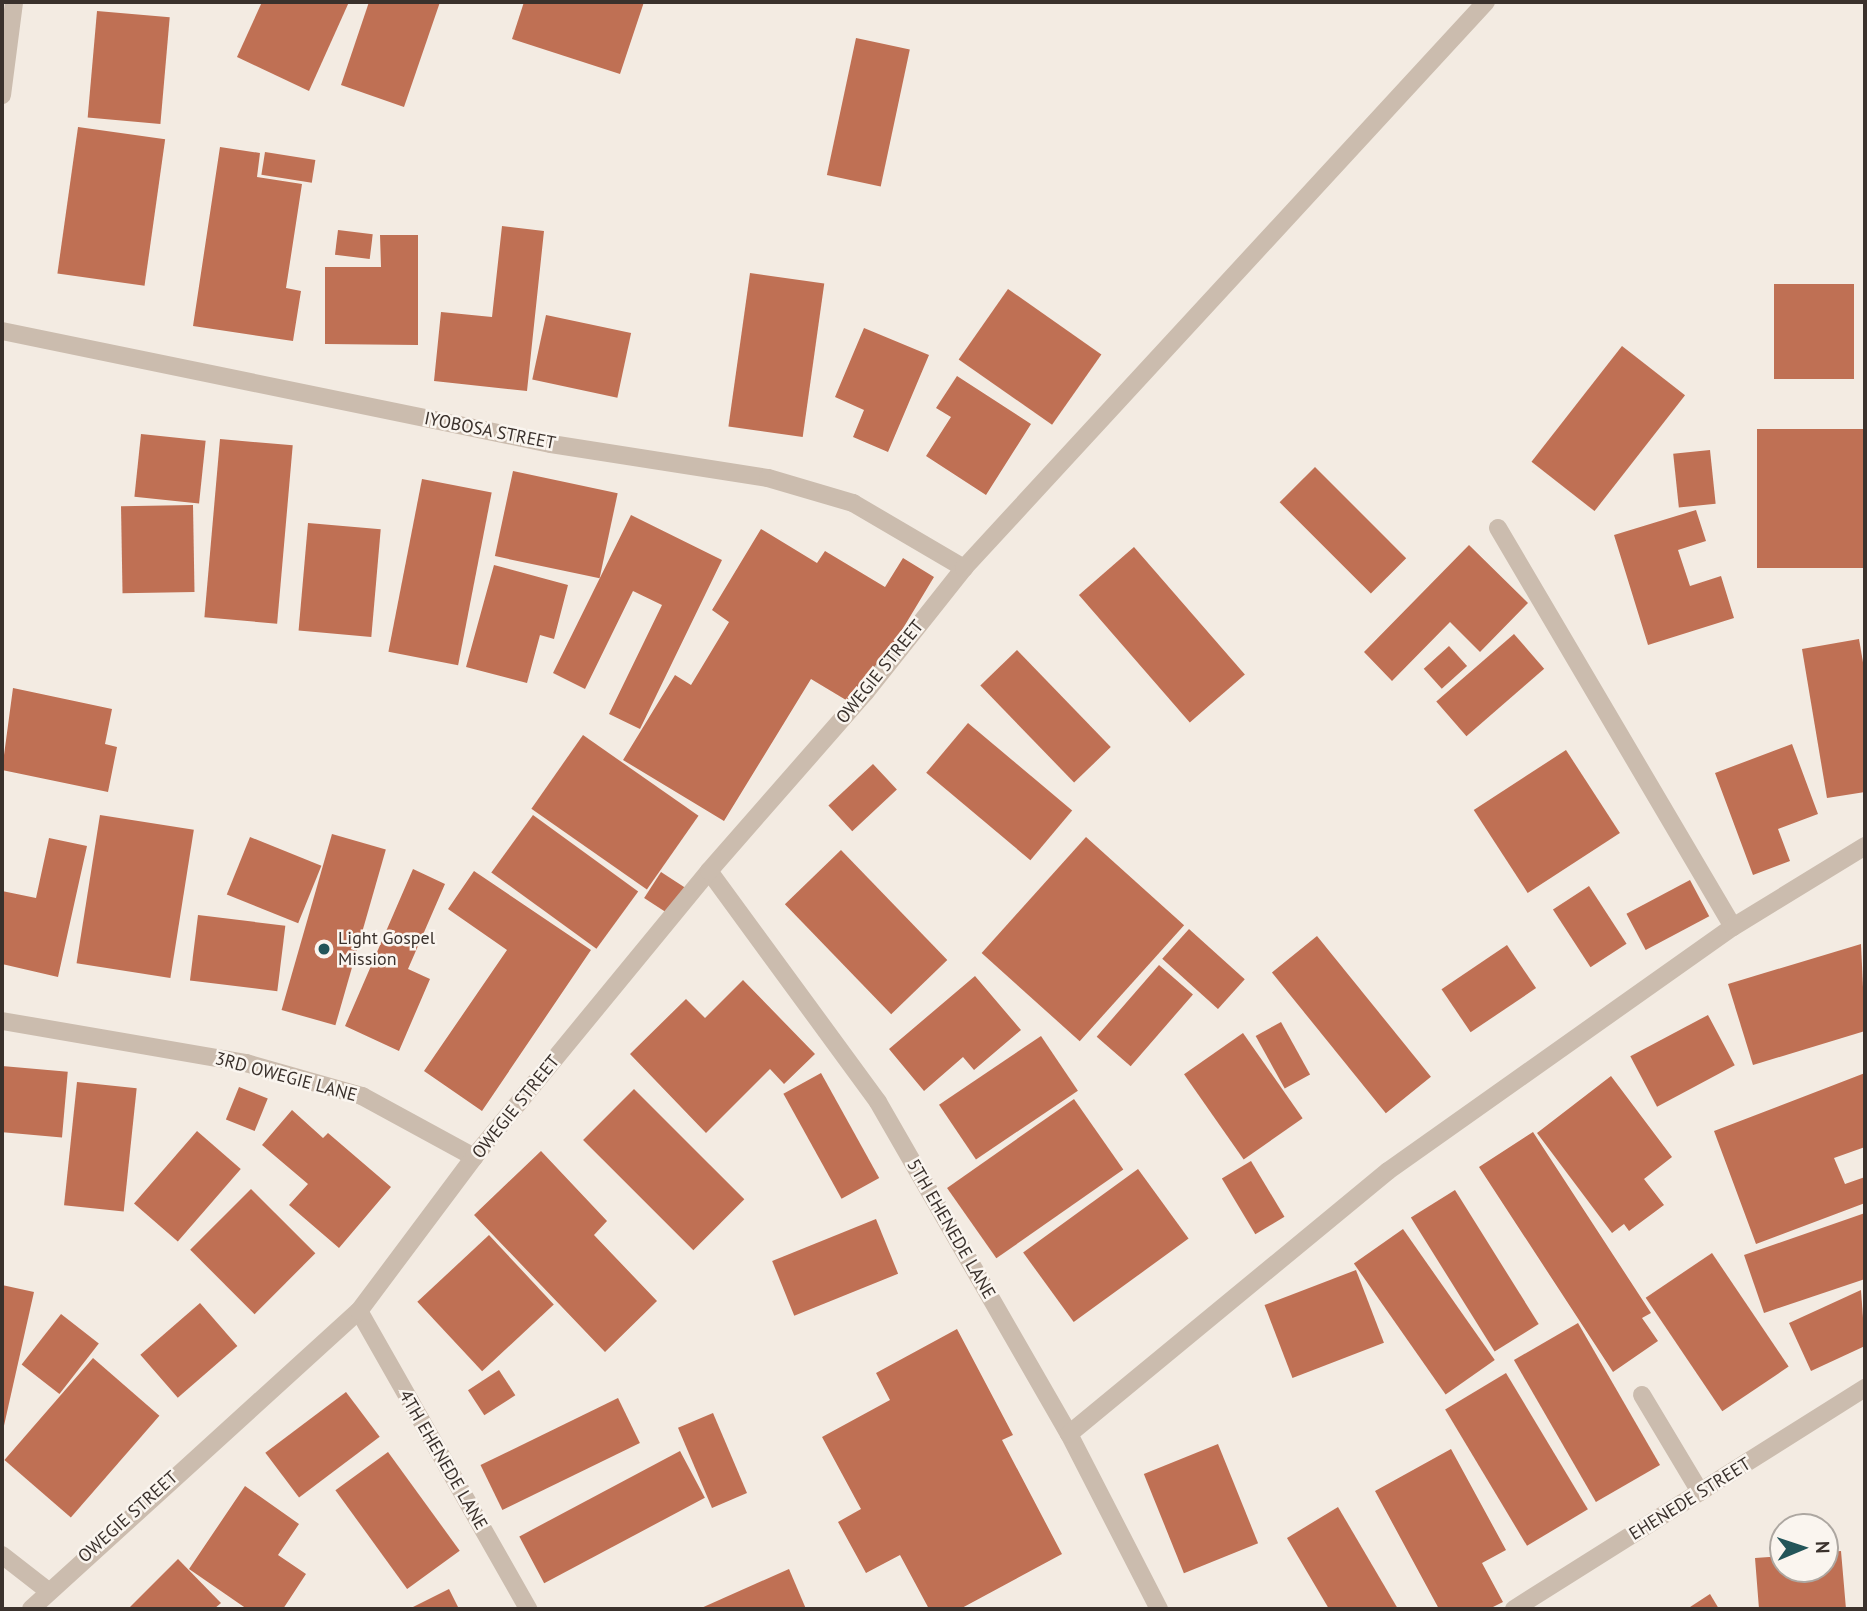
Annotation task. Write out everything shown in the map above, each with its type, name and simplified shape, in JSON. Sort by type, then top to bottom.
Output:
[{"type":"street","points":[[2,95],[14,2]]},
{"type":"street","name":"OWEGIE STREET","points":[[30,1609],[47,1590],[359,1311],[474,1157],[709,871],[866,693],[964,568],[1486,2]]},
{"type":"street","name":"IYOBOSA STREET","points":[[2,331],[551,444],[768,478],[853,503],[964,568]]},
{"type":"street","points":[[1498,528],[1733,927]]},
{"type":"street","points":[[1069,1434],[1388,1171],[1733,927],[1865,846]]},
{"type":"street","name":"5TH EHENEDE LANE","points":[[709,871],[878,1102],[1069,1434],[1159,1609]]},
{"type":"street","name":"3RD OWEGIE LANE","points":[[2,1021],[246,1063],[362,1096],[474,1157]]},
{"type":"street","name":"4TH EHENEDE LANE","points":[[359,1311],[528,1609]]},
{"type":"street","name":"EHENEDE STREET","points":[[1514,1609],[1865,1388]]},
{"type":"street","points":[[1642,1395],[1700,1492]]},
{"type":"street","points":[[2,1555],[47,1590]]},
{"type":"building","points":[[262,2],[349,2],[309,91],[237,57]]},
{"type":"building","points":[[369,2],[440,2],[404,107],[341,85]]},
{"type":"building","points":[[524,2],[644,2],[620,74],[512,39]]},
{"type":"building","points":[[97,11],[170,17],[160,124],[88,118]]},
{"type":"building","points":[[856,38],[910,49],[881,186],[827,175]]},
{"type":"building","points":[[78,127],[165,139],[145,286],[57,274]]},
{"type":"building","points":[[220,147],[260,153],[257,177],[302,184],[286,288],[301,291],[293,341],[193,326]]},
{"type":"building","points":[[265,152],[315,160],[312,183],[261,175]]},
{"type":"building","points":[[502,226],[544,231],[527,391],[434,381],[441,312],[492,317]]},
{"type":"building","points":[[338,230],[373,234],[370,259],[335,255]]},
{"type":"building","points":[[380,235],[418,235],[418,345],[325,344],[325,267],[381,267]]},
{"type":"building","points":[[750,273],[824,283],[803,437],[728,426]]},
{"type":"building","points":[[1774,284],[1854,284],[1854,379],[1774,379]]},
{"type":"building","points":[[1008,289],[1101,354],[1052,425],[959,359]]},
{"type":"building","points":[[546,315],[631,333],[617,398],[532,380]]},
{"type":"building","points":[[864,328],[929,355],[888,452],[853,437],[864,410],[835,397]]},
{"type":"building","points":[[1622,346],[1685,395],[1595,511],[1531,462]]},
{"type":"building","points":[[957,376],[1031,424],[986,495],[926,456],[951,417],[936,408]]},
{"type":"building","points":[[1757,429],[1865,429],[1865,568],[1757,568]]},
{"type":"building","points":[[141,434],[206,441],[199,503],[134,497]]},
{"type":"building","points":[[220,439],[293,445],[277,624],[204,617]]},
{"type":"building","points":[[1710,450],[1716,504],[1679,508],[1673,454]]},
{"type":"building","points":[[1315,467],[1406,558],[1371,594],[1280,502]]},
{"type":"building","points":[[513,471],[618,493],[600,578],[495,556]]},
{"type":"building","points":[[422,479],[492,493],[458,665],[388,652]]},
{"type":"building","points":[[193,505],[195,592],[123,593],[121,506]]},
{"type":"building","points":[[1696,510],[1706,541],[1678,550],[1690,586],[1721,576],[1734,618],[1648,645],[1614,535]]},
{"type":"building","points":[[631,515],[722,560],[640,729],[609,714],[662,605],[633,591],[585,689],[553,673]]},
{"type":"building","points":[[308,523],[381,529],[371,637],[299,631]]},
{"type":"building","points":[[761,529],[817,563],[825,551],[885,587],[903,558],[934,577],[856,706],[811,679],[724,821],[623,760],[675,675],[691,685],[729,622],[712,610]]},
{"type":"building","points":[[1469,545],[1528,603],[1480,652],[1450,622],[1392,681],[1364,652]]},
{"type":"building","points":[[1134,547],[1245,675],[1190,722],[1079,595]]},
{"type":"building","points":[[494,565],[568,585],[554,639],[540,635],[527,683],[466,667]]},
{"type":"building","points":[[1514,634],[1544,669],[1466,736],[1436,702]]},
{"type":"building","points":[[1859,639],[1865,674],[1865,792],[1827,798],[1802,649]]},
{"type":"building","points":[[1449,646],[1467,666],[1442,689],[1424,669]]},
{"type":"building","points":[[1017,650],[1111,747],[1074,783],[980,685]]},
{"type":"building","points":[[13,688],[112,709],[105,744],[117,747],[108,792],[2,770]]},
{"type":"building","points":[[968,723],[1072,810],[1030,860],[926,773]]},
{"type":"building","points":[[583,735],[699,816],[647,890],[531,809]]},
{"type":"building","points":[[1792,744],[1818,814],[1778,829],[1790,861],[1753,875],[1715,773]]},
{"type":"building","points":[[1566,750],[1620,833],[1528,893],[1474,810]]},
{"type":"building","points":[[873,764],[897,790],[852,831],[828,806]]},
{"type":"building","points":[[100,815],[194,830],[170,978],[77,963]]},
{"type":"building","points":[[533,815],[638,891],[596,949],[491,872]]},
{"type":"building","points":[[332,834],[386,849],[335,1025],[282,1010]]},
{"type":"building","points":[[250,837],[321,866],[298,923],[227,894]]},
{"type":"building","points":[[1086,837],[1184,925],[1080,1041],[982,953]]},
{"type":"building","points":[[49,838],[87,846],[58,977],[2,964],[2,891],[36,898]]},
{"type":"building","points":[[841,850],[947,960],[891,1014],[785,904]]},
{"type":"building","points":[[413,869],[445,884],[408,969],[430,979],[399,1051],[345,1026]]},
{"type":"building","points":[[474,871],[591,950],[482,1111],[424,1071],[507,950],[448,909]]},
{"type":"building","points":[[661,872],[689,890],[672,916],[644,898]]},
{"type":"building","points":[[1690,880],[1709,916],[1646,950],[1626,914]]},
{"type":"building","points":[[1589,886],[1627,944],[1591,967],[1553,909]]},
{"type":"building","points":[[198,915],[285,926],[277,991],[190,981]]},
{"type":"building","points":[[1189,929],[1245,979],[1218,1009],[1162,959]]},
{"type":"building","points":[[1317,936],[1431,1077],[1386,1113],[1272,973]]},
{"type":"building","points":[[1861,944],[1865,1031],[1753,1065],[1728,984]]},
{"type":"building","points":[[1507,945],[1536,988],[1471,1032],[1442,989]]},
{"type":"building","points":[[1159,965],[1193,995],[1131,1066],[1097,1037]]},
{"type":"building","points":[[975,976],[1021,1030],[974,1070],[963,1057],[924,1091],[889,1049]]},
{"type":"building","points":[[743,980],[815,1054],[784,1084],[770,1069],[706,1133],[630,1054],[686,999],[705,1018]]},
{"type":"building","points":[[1708,1015],[1735,1065],[1657,1107],[1630,1056]]},
{"type":"building","points":[[1281,1022],[1310,1074],[1285,1089],[1256,1036]]},
{"type":"building","points":[[1243,1033],[1303,1118],[1244,1159],[1184,1074]]},
{"type":"building","points":[[1041,1036],[1078,1091],[976,1159],[939,1105]]},
{"type":"building","points":[[2,1066],[68,1072],[62,1138],[2,1132]]},
{"type":"building","points":[[821,1073],[879,1178],[842,1199],[783,1094]]},
{"type":"building","points":[[1865,1073],[1865,1147],[1834,1158],[1845,1184],[1865,1177],[1865,1203],[1756,1244],[1714,1131]]},
{"type":"building","points":[[1611,1076],[1672,1157],[1644,1179],[1664,1205],[1629,1231],[1624,1224],[1612,1233],[1537,1133]]},
{"type":"building","points":[[77,1082],[137,1088],[124,1212],[64,1205]]},
{"type":"building","points":[[239,1087],[268,1099],[255,1131],[226,1119]]},
{"type":"building","points":[[634,1089],[744,1199],[693,1250],[583,1140]]},
{"type":"building","points":[[1074,1099],[1123,1169],[996,1258],[947,1188]]},
{"type":"building","points":[[292,1110],[323,1138],[328,1133],[391,1187],[339,1248],[289,1205],[308,1184],[262,1145]]},
{"type":"building","points":[[197,1131],[241,1169],[178,1242],[134,1203]]},
{"type":"building","points":[[1533,1132],[1651,1313],[1642,1318],[1658,1341],[1613,1372],[1479,1167]]},
{"type":"building","points":[[541,1151],[607,1221],[594,1235],[657,1301],[605,1352],[474,1215]]},
{"type":"building","points":[[1251,1161],[1284,1217],[1255,1234],[1222,1179]]},
{"type":"building","points":[[1138,1169],[1189,1239],[1074,1322],[1023,1252]]},
{"type":"building","points":[[251,1189],[315,1253],[255,1314],[190,1250]]},
{"type":"building","points":[[1455,1190],[1539,1324],[1495,1352],[1411,1218]]},
{"type":"building","points":[[1865,1213],[1865,1279],[1764,1313],[1744,1255]]},
{"type":"building","points":[[876,1219],[898,1274],[794,1316],[772,1261]]},
{"type":"building","points":[[1403,1229],[1495,1360],[1446,1394],[1354,1263]]},
{"type":"building","points":[[489,1235],[554,1304],[482,1371],[417,1302]]},
{"type":"building","points":[[1712,1253],[1789,1367],[1722,1411],[1646,1298]]},
{"type":"building","points":[[1356,1270],[1384,1343],[1292,1378],[1265,1305]]},
{"type":"building","points":[[2,1285],[34,1292],[3,1430],[2,1430]]},
{"type":"building","points":[[1861,1290],[1865,1346],[1811,1371],[1789,1323]]},
{"type":"building","points":[[200,1303],[237,1346],[178,1398],[140,1355]]},
{"type":"building","points":[[61,1314],[99,1344],[59,1394],[22,1364]]},
{"type":"building","points":[[1578,1323],[1660,1465],[1596,1502],[1514,1360]]},
{"type":"building","points":[[957,1329],[1013,1435],[1002,1440],[1062,1554],[960,1609],[929,1609],[900,1555],[866,1573],[838,1522],[861,1509],[822,1437],[890,1400],[876,1373]]},
{"type":"building","points":[[93,1358],[159,1416],[71,1518],[4,1460]]},
{"type":"building","points":[[499,1370],[515,1395],[484,1415],[468,1390]]},
{"type":"building","points":[[1506,1373],[1588,1509],[1527,1546],[1445,1410]]},
{"type":"building","points":[[346,1392],[380,1437],[299,1498],[265,1453]]},
{"type":"building","points":[[618,1398],[640,1443],[502,1510],[480,1465]]},
{"type":"building","points":[[713,1413],[747,1493],[712,1508],[678,1428]]},
{"type":"building","points":[[1218,1444],[1258,1543],[1184,1573],[1144,1474]]},
{"type":"building","points":[[1451,1449],[1506,1550],[1482,1563],[1503,1602],[1489,1609],[1439,1609],[1375,1491]]},
{"type":"building","points":[[680,1451],[705,1498],[544,1583],[519,1536]]},
{"type":"building","points":[[388,1452],[460,1551],[407,1589],[335,1490]]},
{"type":"building","points":[[245,1486],[299,1524],[278,1555],[306,1574],[283,1609],[247,1609],[189,1569]]},
{"type":"building","points":[[1338,1507],[1398,1609],[1329,1609],[1287,1538]]},
{"type":"building","points":[[1839,1551],[1846,1609],[1759,1609],[1755,1558],[1769,1557],[1769,1583],[1839,1583]]},
{"type":"building","points":[[178,1559],[221,1603],[214,1609],[128,1609]]},
{"type":"building","points":[[789,1569],[806,1609],[699,1609]]},
{"type":"building","points":[[449,1589],[459,1609],[409,1609]]},
{"type":"building","points":[[1710,1594],[1719,1609],[1687,1609]]},
{"type":"place","name":"Light Gospel Mission","points":[[324,949]]}]
